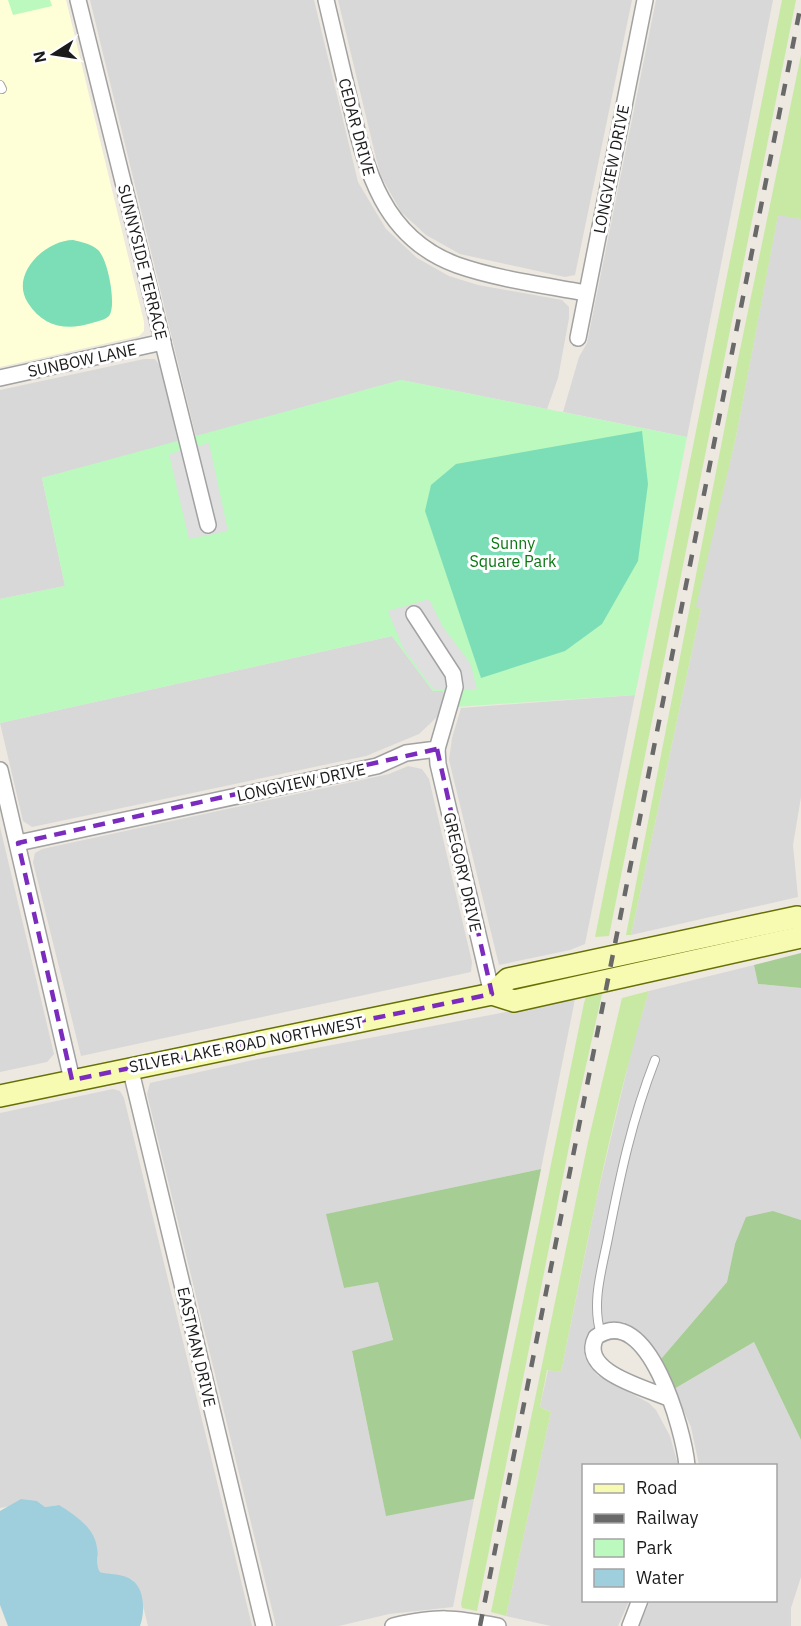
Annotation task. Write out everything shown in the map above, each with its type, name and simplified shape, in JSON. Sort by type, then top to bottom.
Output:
[{"type":"main road","name":"SILVER LAKE ROAD NORTHWEST","points":[[492,994],[508,979],[785,919],[801,918]]},
{"type":"main road","name":"SILVER LAKE ROAD NORTHWEST","points":[[0,1096],[130,1067],[492,994],[514,1001],[801,937]]},
{"type":"street","name":"SUNNYSIDE TERRACE","points":[[78,0],[207,525]]},
{"type":"street","name":"CEDAR DRIVE","points":[[326,0],[364,160],[375,190],[401,227],[431,253],[456,264],[585,293]]},
{"type":"street","name":"LONGVIEW DRIVE","points":[[578,338],[585,293],[645,0]]},
{"type":"street","name":"SUNBOW LANE","points":[[0,378],[163,342]]},
{"type":"street","points":[[414,614],[453,674],[455,687],[437,749]]},
{"type":"street","name":"LONGVIEW DRIVE","points":[[18,843],[377,766],[406,753],[437,749]]},
{"type":"street","name":"GREGORY DRIVE","points":[[437,749],[438,764],[492,994]]},
{"type":"street","points":[[0,770],[72,1080]]},
{"type":"street","name":"EASTMAN DRIVE","points":[[130,1067],[264,1626]]},
{"type":"street","points":[[668,1398],[606,1372],[598,1365],[593,1344],[601,1334],[626,1332],[639,1340],[653,1362],[668,1398],[682,1436],[687,1464]]},
{"type":"street","points":[[630,1626],[639,1602]]},
{"type":"street","points":[[393,1626],[439,1617],[498,1626]]},
{"type":"lane","points":[[601,1334],[597,1314],[599,1284],[619,1179],[633,1119],[655,1060]]},
{"type":"highlighted area","points":[[437,749],[492,994],[72,1080],[18,843]]},
{"type":"shaded area","points":[[0,0],[66,0],[144,322],[144,331],[139,336],[0,367]]},
{"type":"shaded area","points":[[90,0],[314,0],[358,182],[386,229],[417,258],[449,276],[478,285],[562,300],[569,307],[558,378],[547,409],[401,380],[196,437]]},
{"type":"shaded area","points":[[338,0],[632,0],[575,275],[565,277],[460,254],[426,235],[401,212],[381,176]]},
{"type":"shaded area","points":[[656,0],[773,0],[687,437],[563,412],[579,357],[587,343]]},
{"type":"shaded area","points":[[778,214],[801,219],[801,797],[793,845],[798,897],[631,935],[701,609],[695,608],[736,437]]},
{"type":"shaded area","points":[[144,359],[155,359],[161,367],[178,442],[42,478],[65,586],[0,599],[0,390]]},
{"type":"shaded area","points":[[209,443],[228,531],[189,539],[169,454]]},
{"type":"shaded area","points":[[429,599],[443,627],[470,663],[477,689],[434,690],[403,648],[388,611]]},
{"type":"shaded area","points":[[392,636],[433,691],[443,691],[445,696],[438,716],[419,734],[366,756],[32,827],[23,821],[0,723]]},
{"type":"shaded area","points":[[635,695],[585,944],[570,950],[499,965],[449,760],[452,738],[461,708]]},
{"type":"shaded area","points":[[408,766],[422,769],[429,779],[472,962],[471,972],[81,1056],[33,862],[35,853],[42,849],[389,774]]},
{"type":"shaded area","points":[[0,827],[54,1054],[47,1062],[0,1072]]},
{"type":"shaded area","points":[[754,965],[758,984],[801,988],[801,1220],[773,1211],[735,1244],[727,1282],[661,1359],[649,1344],[624,1322],[604,1323],[591,1334],[585,1346],[589,1365],[597,1375],[649,1403],[656,1410],[670,1436],[678,1464],[582,1464],[582,1602],[629,1602],[618,1626],[551,1626],[506,1616],[551,1412],[540,1407],[548,1370],[561,1372],[596,1201],[633,1044],[649,991]]},
{"type":"shaded area","points":[[575,999],[541,1169],[327,1214],[344,1288],[378,1281],[393,1341],[352,1352],[386,1515],[474,1499],[453,1607],[389,1614],[339,1626],[276,1626],[147,1094],[150,1083],[253,1060]]},
{"type":"shaded area","points":[[113,1089],[120,1091],[124,1098],[252,1626],[148,1626],[139,1590],[133,1580],[100,1572],[97,1568],[98,1557],[59,1505],[45,1507],[37,1501],[0,1508],[0,1113]]},
{"type":"shaded area","points":[[754,1342],[801,1440],[801,1577],[791,1608],[791,1626],[639,1626],[650,1602],[777,1602],[777,1464],[699,1464],[691,1427],[674,1389]]},
{"type":"green space","points":[[8,0],[50,0],[52,6],[13,15]]},
{"type":"green space","points":[[782,0],[796,0],[609,936],[595,937]]},
{"type":"green space","points":[[801,55],[801,219],[778,215],[736,437],[696,607],[701,609],[631,935],[626,935],[736,369]]},
{"type":"green space","points":[[73,240],[93,246],[102,255],[108,272],[112,303],[109,316],[106,318],[74,327],[65,327],[48,322],[34,311],[23,292],[23,281],[27,270],[42,252],[52,246]]},
{"type":"green space","name":"Sunny Square Park","points":[[401,380],[687,437],[635,695],[440,708],[445,696],[443,691],[433,691],[392,636],[0,723],[0,599],[65,586],[42,478]]},
{"type":"green space","points":[[642,431],[648,484],[638,561],[602,624],[565,651],[481,678],[425,511],[431,485],[456,464]]},
{"type":"green space","points":[[801,953],[801,988],[758,984],[754,965]]},
{"type":"green space","points":[[649,991],[611,1133],[561,1372],[547,1370],[540,1407],[551,1412],[506,1616],[491,1612],[588,1142],[622,998]]},
{"type":"green space","points":[[602,994],[577,1106],[477,1611],[462,1608],[584,1003],[586,997]]},
{"type":"green space","points":[[541,1169],[474,1499],[386,1516],[352,1351],[393,1340],[378,1282],[344,1288],[326,1214]]},
{"type":"green space","points":[[773,1211],[801,1220],[801,1440],[754,1342],[674,1389],[661,1359],[727,1282],[735,1244],[746,1217]]},
{"type":"water","points":[[21,1499],[37,1501],[45,1507],[59,1505],[88,1528],[95,1541],[100,1572],[128,1578],[139,1589],[143,1608],[140,1626],[8,1626],[0,1605],[0,1511]]},
{"type":"railway","points":[[480,1626],[801,4]]}]
